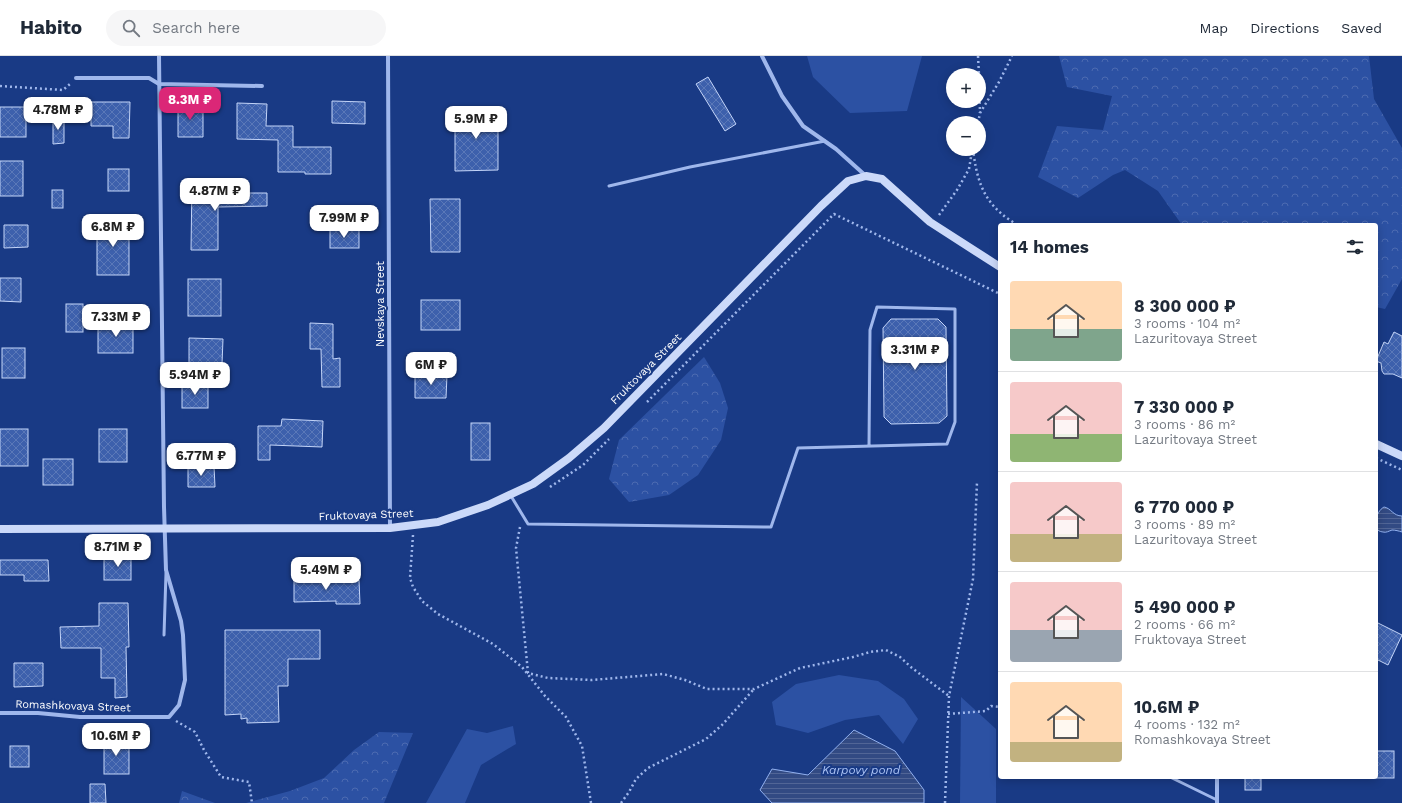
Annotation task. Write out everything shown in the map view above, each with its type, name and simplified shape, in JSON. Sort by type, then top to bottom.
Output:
[{"type":"street","points":[[159,56],[166,570],[181,622],[185,680],[179,705],[169,718]]},
{"type":"street","name":"Nevskaya Street","points":[[388,56],[390,528]]},
{"type":"street","points":[[762,56],[782,96],[803,126],[825,140],[866,176],[882,179],[933,224],[998,266]]},
{"type":"street","points":[[76,78],[149,78],[159,84],[262,86]]},
{"type":"street","name":"Fruktovaya Street","points":[[0,529],[166,530],[390,528],[438,522],[488,505],[533,484],[570,458],[592,438],[827,201],[848,181],[866,176]]},
{"type":"street","points":[[1378,445],[1402,456]]},
{"type":"street","name":"Romashkovaya Street","points":[[0,713],[38,713],[80,717],[169,718]]},
{"type":"street","points":[[1216,802],[1217,779]]},
{"type":"lane","points":[[609,186],[690,167],[825,140]]},
{"type":"lane","points":[[510,494],[528,524],[771,527],[798,448],[947,444],[955,422],[955,309],[877,308],[870,330],[869,446]]},
{"type":"lane","points":[[164,636],[166,570]]},
{"type":"lane","points":[[1174,779],[1216,802]]},
{"type":"path","points":[[978,56],[979,68]]},
{"type":"path","points":[[980,113],[1000,82],[1012,56]]},
{"type":"path","points":[[0,86],[62,90],[76,78]]},
{"type":"path","points":[[979,116],[980,108]]},
{"type":"path","points":[[933,224],[957,190],[969,169],[972,156]]},
{"type":"path","points":[[974,156],[980,184],[992,204],[1001,214],[1014,223]]},
{"type":"path","points":[[834,214],[998,293]]},
{"type":"path","points":[[1378,459],[1402,470]]},
{"type":"path","points":[[945,803],[949,696],[973,579],[977,482]]},
{"type":"path","points":[[523,515],[516,548],[528,673]]},
{"type":"path","points":[[414,532],[410,578],[413,587],[422,601],[438,614],[492,644],[528,673],[545,696],[566,717],[582,746],[591,803]]},
{"type":"path","points":[[621,803],[636,779],[648,768],[706,739],[722,725],[754,689],[800,668],[870,652],[886,650],[900,657],[949,696]]},
{"type":"path","points":[[528,673],[548,678],[592,680],[663,674],[685,680],[707,689],[754,689]]},
{"type":"path","points":[[948,714],[986,711],[991,706],[998,707]]},
{"type":"path","points":[[169,718],[195,732],[204,750],[221,777],[249,782],[252,803]]},
{"type":"green space","points":[[807,56],[922,56],[907,111],[850,113],[813,77]]},
{"type":"green space","points":[[1059,56],[1369,56],[1374,99],[1402,148],[1402,279],[1385,309],[1378,307],[1378,223],[1181,223],[1158,191],[1125,170],[1113,175],[1078,198],[1038,177],[1057,126],[1103,130],[1112,96],[1067,87]]},
{"type":"green space","points":[[704,357],[720,383],[728,408],[721,440],[698,475],[669,495],[629,502],[609,479],[619,440]]},
{"type":"green space","points":[[839,675],[878,681],[904,699],[918,719],[903,744],[879,715],[845,720],[808,733],[776,725],[772,702],[796,684]]},
{"type":"green space","points":[[961,697],[996,729],[996,803],[960,803]]},
{"type":"green space","points":[[513,726],[516,744],[481,765],[465,803],[426,803],[467,729],[487,733]]},
{"type":"green space","points":[[379,732],[413,733],[384,803],[246,803],[290,791],[324,778],[354,750]]},
{"type":"green space","points":[[182,791],[215,803],[179,803]]},
{"type":"water","points":[[1384,507],[1396,515],[1402,516],[1402,532],[1392,530],[1386,532],[1379,531],[1378,514]]},
{"type":"water","name":"Karpovy pond","points":[[854,730],[895,751],[924,790],[924,803],[772,803],[760,790],[772,769],[808,775]]},
{"type":"building","points":[[708,77],[736,124],[725,131],[696,84]]},
{"type":"building","points":[[332,101],[365,102],[365,124],[332,123]]},
{"type":"building","points":[[91,102],[130,102],[129,138],[113,138],[113,126],[91,126]]},
{"type":"building","points":[[237,103],[267,104],[266,126],[293,126],[293,147],[331,147],[331,174],[278,172],[278,140],[237,139]]},
{"type":"building","points":[[178,104],[203,105],[203,137],[178,137]]},
{"type":"building","points":[[0,107],[26,107],[26,137],[0,137]]},
{"type":"building","points":[[455,109],[498,109],[498,170],[455,171]]},
{"type":"building","points":[[53,118],[64,118],[64,143],[53,144]]},
{"type":"building","points":[[0,161],[23,161],[23,196],[0,196]]},
{"type":"building","points":[[108,169],[129,169],[129,191],[108,191]]},
{"type":"building","points":[[192,181],[214,181],[214,193],[267,193],[267,206],[218,207],[218,250],[191,250]]},
{"type":"building","points":[[52,190],[63,190],[63,208],[52,208]]},
{"type":"building","points":[[430,199],[460,199],[460,252],[431,252]]},
{"type":"building","points":[[97,222],[129,222],[129,275],[97,275]]},
{"type":"building","points":[[4,225],[28,225],[28,247],[4,248]]},
{"type":"building","points":[[330,230],[359,230],[359,248],[330,248]]},
{"type":"building","points":[[0,278],[21,278],[21,302],[0,301]]},
{"type":"building","points":[[188,279],[221,279],[221,316],[188,316]]},
{"type":"building","points":[[421,300],[460,300],[460,330],[421,330]]},
{"type":"building","points":[[66,304],[83,304],[83,332],[66,332]]},
{"type":"building","points":[[891,319],[938,319],[946,327],[947,416],[939,423],[891,424],[884,417],[883,328]]},
{"type":"building","points":[[98,323],[133,323],[133,353],[98,353]]},
{"type":"building","points":[[310,323],[333,324],[333,359],[340,358],[340,387],[322,387],[321,349],[310,349]]},
{"type":"building","points":[[1394,332],[1402,336],[1402,378],[1393,374],[1384,374],[1381,363],[1378,362],[1378,356],[1384,342],[1388,344]]},
{"type":"building","points":[[189,338],[223,339],[222,364],[189,364]]},
{"type":"building","points":[[2,348],[25,348],[25,378],[2,378]]},
{"type":"building","points":[[415,375],[447,375],[446,398],[415,398]]},
{"type":"building","points":[[182,384],[208,384],[208,408],[182,408]]},
{"type":"building","points":[[282,419],[323,421],[322,447],[270,445],[270,460],[258,460],[258,426],[281,426]]},
{"type":"building","points":[[471,423],[490,423],[490,460],[471,460]]},
{"type":"building","points":[[0,429],[28,429],[28,466],[0,466]]},
{"type":"building","points":[[99,429],[127,429],[127,462],[99,462]]},
{"type":"building","points":[[43,459],[73,459],[73,485],[43,485]]},
{"type":"building","points":[[188,466],[214,466],[215,487],[188,487]]},
{"type":"building","points":[[104,556],[131,556],[131,580],[104,580]]},
{"type":"building","points":[[0,560],[48,560],[49,581],[24,581],[24,575],[0,575]]},
{"type":"building","points":[[294,576],[316,576],[316,581],[359,580],[360,604],[336,604],[336,601],[294,602]]},
{"type":"building","points":[[99,603],[128,603],[129,647],[126,647],[127,697],[115,698],[115,678],[101,678],[101,648],[61,648],[60,627],[99,626]]},
{"type":"building","points":[[1378,623],[1402,635],[1388,665],[1378,660]]},
{"type":"building","points":[[225,630],[320,630],[320,659],[288,659],[288,686],[278,686],[279,722],[247,723],[247,718],[241,719],[241,714],[225,715]]},
{"type":"building","points":[[14,663],[43,663],[43,686],[14,687]]},
{"type":"building","points":[[104,740],[129,740],[129,774],[104,774]]},
{"type":"building","points":[[10,746],[29,746],[29,767],[10,767]]},
{"type":"building","points":[[1378,751],[1394,751],[1394,778],[1378,778]]},
{"type":"building","points":[[1245,779],[1261,779],[1261,790],[1245,790]]},
{"type":"building","points":[[90,784],[105,784],[106,803],[90,803]]}]
